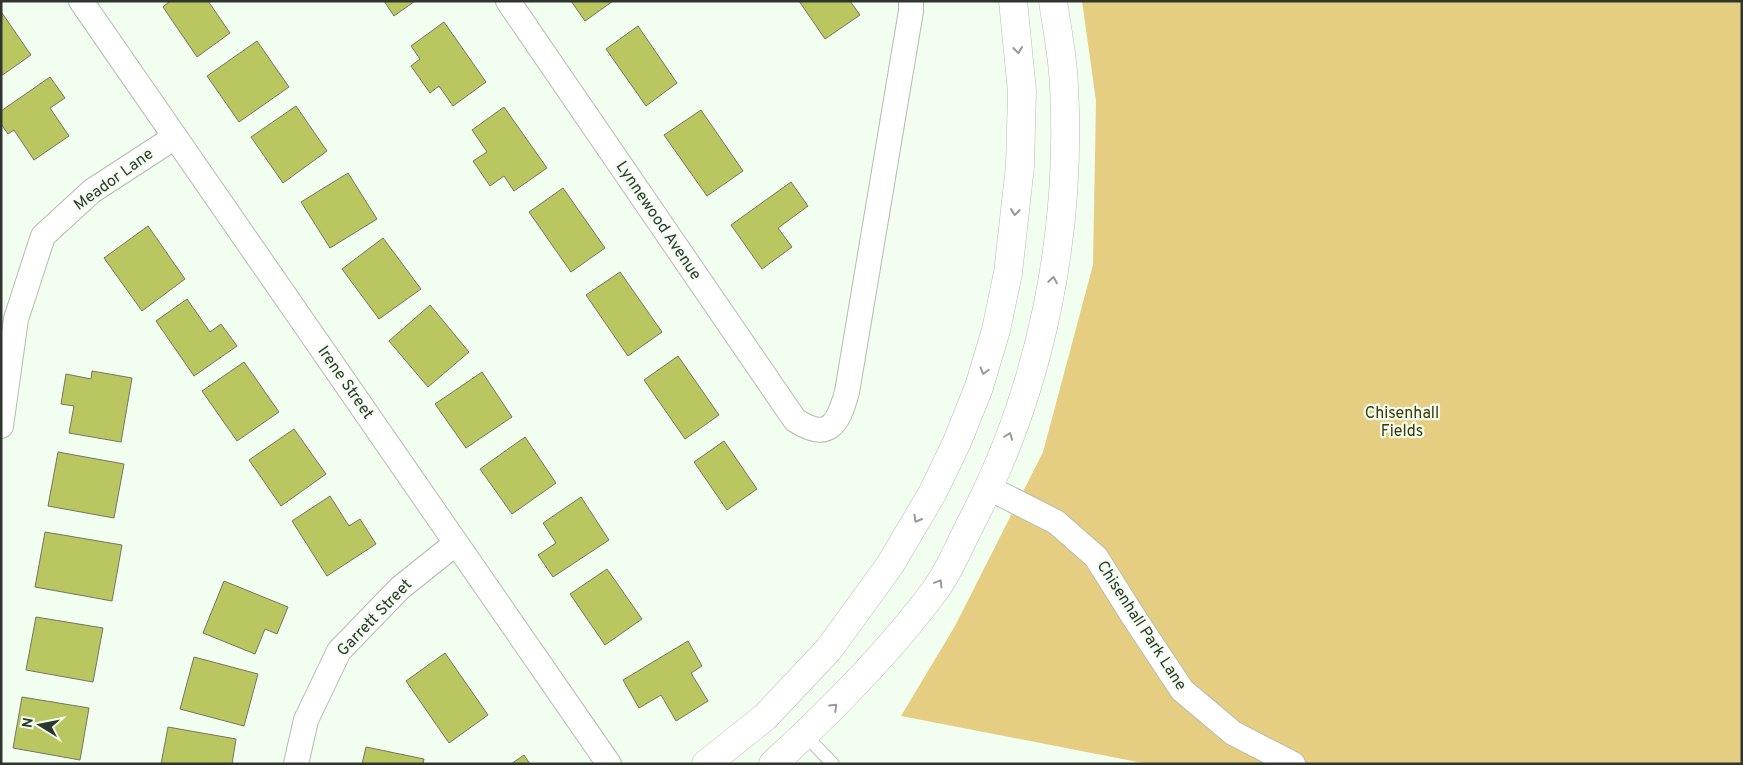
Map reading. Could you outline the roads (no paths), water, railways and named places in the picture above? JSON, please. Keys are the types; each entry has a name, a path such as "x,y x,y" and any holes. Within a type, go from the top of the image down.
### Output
{"main road":[{"path":"706,764 765,717 829,649 890,565 933,492 957,442 979,387 996,330 1008,273 1020,166 1022,92 1013,1"},
{"path":"773,764 805,735 879,660 937,587 989,488 1021,403 1039,343 1053,282 1065,176 1064,84 1053,1"}],"street":[{"name":"Irene Street","path":"81,1 609,764"},
{"name":"Lynnewood Avenue","path":"508,1 795,420 807,427 818,430 829,427 836,421 847,392 911,11 911,1"},
{"name":"Meador Lane","path":"1,426 16,319 43,236 92,191 175,137"},
{"name":"Chisenhall Park Lane","path":"989,488 1056,522 1096,557 1132,616 1182,690 1233,734 1293,764"},
{"name":"Garrett Street","path":"296,764 306,720 340,651 400,588 456,544"}],"lane":[{"path":"805,735 833,764"}],"park label":[{"name":"Chisenhall Fields","path":"1402,423"}]}
